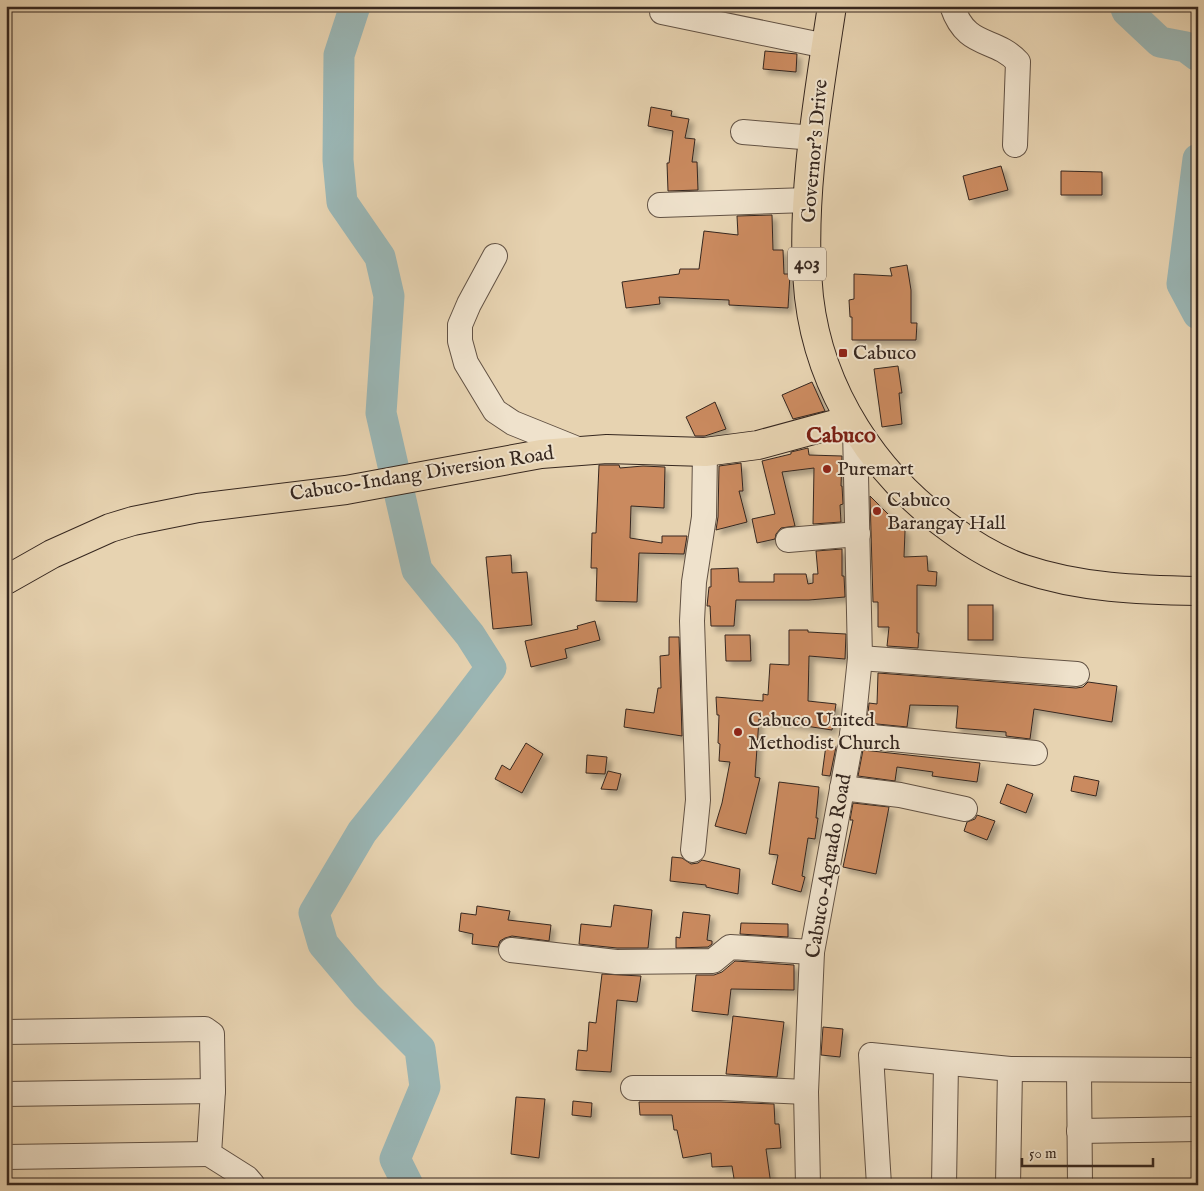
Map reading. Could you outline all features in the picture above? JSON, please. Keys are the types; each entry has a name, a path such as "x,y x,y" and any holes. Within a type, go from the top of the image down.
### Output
{"main road":[{"name":"Governor's Drive","path":"832,6 814,138 808,200 808,268 813,319 825,365 853,424 879,462 909,495 943,524 1004,561 1047,576 1088,585 1198,591"},
{"name":"Cabuco-Indang Diversion Road","path":"6,580 73,544 110,528 133,521 198,508 346,490 512,458 580,450 705,452 758,445 853,424"}],"street":[{"path":"952,6 961,26 972,36 1013,56 1018,62 1016,145"},
{"path":"662,12 826,46"},
{"path":"743,132 814,138"},
{"path":"660,205 808,200"},
{"path":"495,256 460,325 460,341 466,363 495,411 513,423 580,450"},
{"name":"Cabuco-Aguado Road","path":"808,1185 806,1092 812,952 852,735 860,658 858,534 853,424"},
{"path":"693,850 698,800 692,621 694,582 704,517 705,452"},
{"path":"788,540 858,534"},
{"path":"860,658 1077,674"},
{"path":"852,735 1035,753"},
{"path":"842,788 900,795 965,809"},
{"path":"511,950 616,962 712,961 730,947 812,952"},
{"path":"6,1032 206,1029 212,1034 213,1091 209,1154"},
{"path":"879,1185 871,1055 1010,1069 1198,1070"},
{"path":"944,1185 946,1062"},
{"path":"1008,1185 1010,1069"},
{"path":"1079,1070 1080,1185"},
{"path":"633,1088 721,1088 806,1092"},
{"path":"6,1094 213,1091"},
{"path":"1079,1131 1198,1129"},
{"path":"6,1157 209,1154 247,1178 253,1185"}],"building":[{"path":"765,51 797,54 796,72 763,69"},
{"path":"651,107 672,111 671,116 689,119 685,138 695,139 692,162 697,162 698,190 668,191 667,163 669,163 673,131 648,126"},
{"path":"1001,166 1008,190 969,200 963,176"},
{"path":"1061,171 1102,172 1102,195 1061,195"},
{"path":"772,215 773,250 783,250 784,274 790,274 788,308 729,305 729,300 659,297 660,304 626,308 622,282 679,274 680,269 699,269 704,231 738,235 737,216"},
{"path":"907,265 911,290 911,323 917,323 916,340 852,340 852,317 850,317 849,300 854,299 854,274 892,276 890,268"},
{"path":"898,366 902,393 899,393 902,424 882,427 874,369"},
{"path":"812,382 825,411 793,419 782,395"},
{"path":"715,402 726,429 705,436 695,436 686,417"},
{"path":"808,448 809,455 842,456 841,486 843,504 840,505 841,522 813,524 814,468 782,472 795,526 781,528 776,534 775,539 757,543 752,519 775,514 762,461"},
{"path":"741,463 743,491 739,491 747,522 716,530 719,466"},
{"path":"599,465 619,465 620,468 665,467 664,508 631,506 630,538 662,543 662,536 687,536 684,554 639,553 637,602 596,601 597,568 591,568 592,533 596,533"},
{"path":"870,496 905,531 904,557 927,556 928,571 937,572 936,586 917,585 918,648 887,646 889,627 878,627 878,602 873,602"},
{"path":"842,549 842,576 844,576 845,597 809,600 736,600 734,626 711,626 710,606 707,606 709,587 711,587 711,569 738,568 739,582 774,582 774,574 806,574 808,584 813,583 813,574 818,574 816,551"},
{"path":"511,555 512,573 527,572 532,625 493,629 486,557"},
{"path":"968,605 993,605 993,640 968,640"},
{"path":"595,621 600,640 565,649 567,658 531,667 525,641 578,629 577,626"},
{"path":"789,630 846,634 845,659 809,656 808,701 836,704 832,730 759,719 755,777 760,778 746,834 715,826 722,803 730,762 719,761 719,715 717,715 716,697 763,701 763,694 768,695 770,664 789,665"},
{"path":"725,635 750,635 751,661 726,661"},
{"path":"669,637 679,637 682,736 624,727 626,709 654,713 658,688 661,688 660,656 669,655"},
{"path":"878,673 1076,688 1083,687 1088,682 1117,686 1112,722 1034,709 1030,739 1006,736 1006,732 956,728 958,706 910,705 907,727 867,723 869,703 877,704"},
{"path":"526,743 543,754 522,793 495,779 502,765 510,770"},
{"path":"826,745 836,747 830,776 822,775"},
{"path":"863,750 980,763 977,782 932,776 933,772 897,767 895,781 858,776"},
{"path":"587,755 607,757 605,774 586,773"},
{"path":"608,771 621,774 617,790 601,789"},
{"path":"1074,776 1099,781 1096,796 1071,791"},
{"path":"779,782 819,787 815,839 808,838 802,876 805,877 801,892 772,884 778,855 769,854"},
{"path":"1007,784 1033,794 1026,813 1000,803"},
{"path":"853,803 889,807 876,874 843,867 853,820 850,820"},
{"path":"977,815 995,821 987,840 964,831 967,822 975,819"},
{"path":"672,857 682,858 691,864 702,860 740,869 738,894 706,887 706,885 670,881"},
{"path":"614,905 652,910 648,948 617,948 579,944 581,924 611,927"},
{"path":"477,906 510,911 508,920 551,925 549,941 512,936 500,941 498,947 472,944 473,934 459,931 461,913 476,915"},
{"path":"683,912 710,915 707,940 712,941 712,944 708,947 676,948 676,937 680,938"},
{"path":"741,923 788,924 788,937 740,934"},
{"path":"735,961 794,965 794,990 731,989 728,1015 692,1011 696,975 714,975 722,972"},
{"path":"602,974 641,976 637,1002 617,1000 611,1072 576,1070 578,1050 587,1051 589,1022 596,1023"},
{"path":"733,1016 784,1022 777,1077 726,1074"},
{"path":"823,1027 843,1029 840,1057 821,1055"},
{"path":"516,1097 545,1099 539,1158 511,1154"},
{"path":"573,1101 592,1103 591,1117 572,1115"},
{"path":"639,1102 774,1104 775,1124 779,1124 781,1148 766,1149 771,1185 735,1185 732,1166 712,1167 711,1153 683,1158 677,1130 674,1130 672,1115 640,1115"}],"waterway":[{"path":"355,6 339,55 338,160 342,202 380,257 389,296 381,413 417,570 470,635 491,668 362,832 314,913 323,944 366,995 420,1049 425,1087 395,1159 408,1185"},
{"path":"1125,6 1127,11 1160,42 1186,47 1198,56"},
{"path":"1198,159 1182,284 1198,314"}],"place":[{"name":"Cabuco","path":"843,353"},
{"name":"Puremart","path":"827,469"},
{"name":"Cabuco Barangay Hall","path":"877,511"},
{"name":"Cabuco United Methodist Church","path":"738,732"}],"district":[{"name":"Cabuco","path":"841,436"}]}
